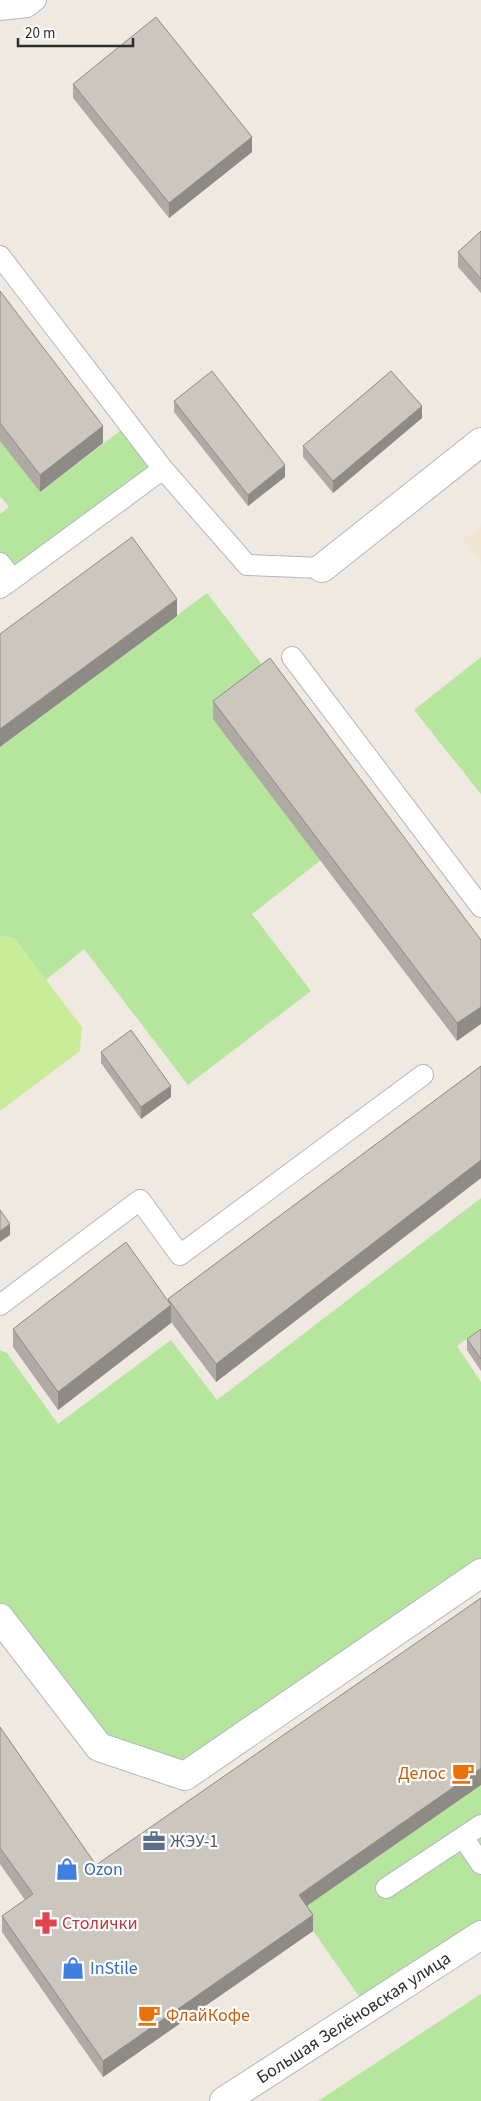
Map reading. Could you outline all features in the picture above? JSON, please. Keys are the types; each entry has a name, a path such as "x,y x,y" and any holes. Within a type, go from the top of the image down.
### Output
{"street":[{"path":"322,568 481,442"},
{"path":"0,1618 99,1747 185,1776 481,1573"},
{"name":"Большая Зелёновская улица","path":"224,2101 481,1935"}],"lane":[{"path":"0,10 27,7 36,0"},
{"path":"0,256 163,469 247,565 322,568"},
{"path":"0,562 6,583 163,469"},
{"path":"292,657 481,907"},
{"path":"0,1305 140,1200 180,1255 423,1075"},
{"path":"386,1888 481,1825"},
{"path":"463,1837 481,1864"}],"shaded area":[{"path":"481,526 481,563 463,541"}],"green space":[{"path":"125,427 156,467 0,582 0,514 9,507 0,496 0,440 40,492"},
{"path":"207,593 270,675 321,860 252,914 311,991 188,1085 84,949 46,980 14,938 0,936 0,747"},
{"path":"481,657 481,794 414,710"},
{"path":"0,936 14,938 82,1027 80,1051 0,1111"},
{"path":"481,1198 481,1328 457,1346 481,1382 481,1565 185,1766 102,1738 0,1605 0,1350 7,1353 58,1424 171,1340 217,1400"},
{"path":"481,1785 481,1921 361,1999 299,1911"},
{"path":"481,1994 481,2101 318,2101"}],"building":[{"path":"156,17 252,137 169,203 73,84"},
{"path":"481,231 481,279 458,252"},
{"path":"0,291 103,426 40,475 0,423"},
{"path":"212,371 285,465 248,495 174,401"},
{"path":"391,371 422,406 333,481 303,446"},
{"path":"132,537 177,599 0,729 0,634"},
{"path":"270,658 481,940 481,1007 457,1023 213,701"},
{"path":"131,1030 171,1086 141,1107 101,1052"},
{"path":"481,1066 481,1160 216,1364 168,1299"},
{"path":"0,1210 10,1224 0,1231"},
{"path":"126,1242 171,1305 58,1392 13,1329"},
{"path":"481,1329 481,1359 467,1339"},
{"path":"481,1598 481,1768 299,1895 313,1915 103,2061 2,1916 33,1894 0,1848 0,1727 96,1865"}],"place":[{"name":"Делос","path":"463,1773"},
{"name":"ЖЭУ-1","path":"154,1841"},
{"name":"Ozon","path":"67,1869"},
{"name":"Столички","path":"46,1923"},
{"name":"InStile","path":"73,1968"},
{"name":"ФлайКофе","path":"149,2015"}]}
